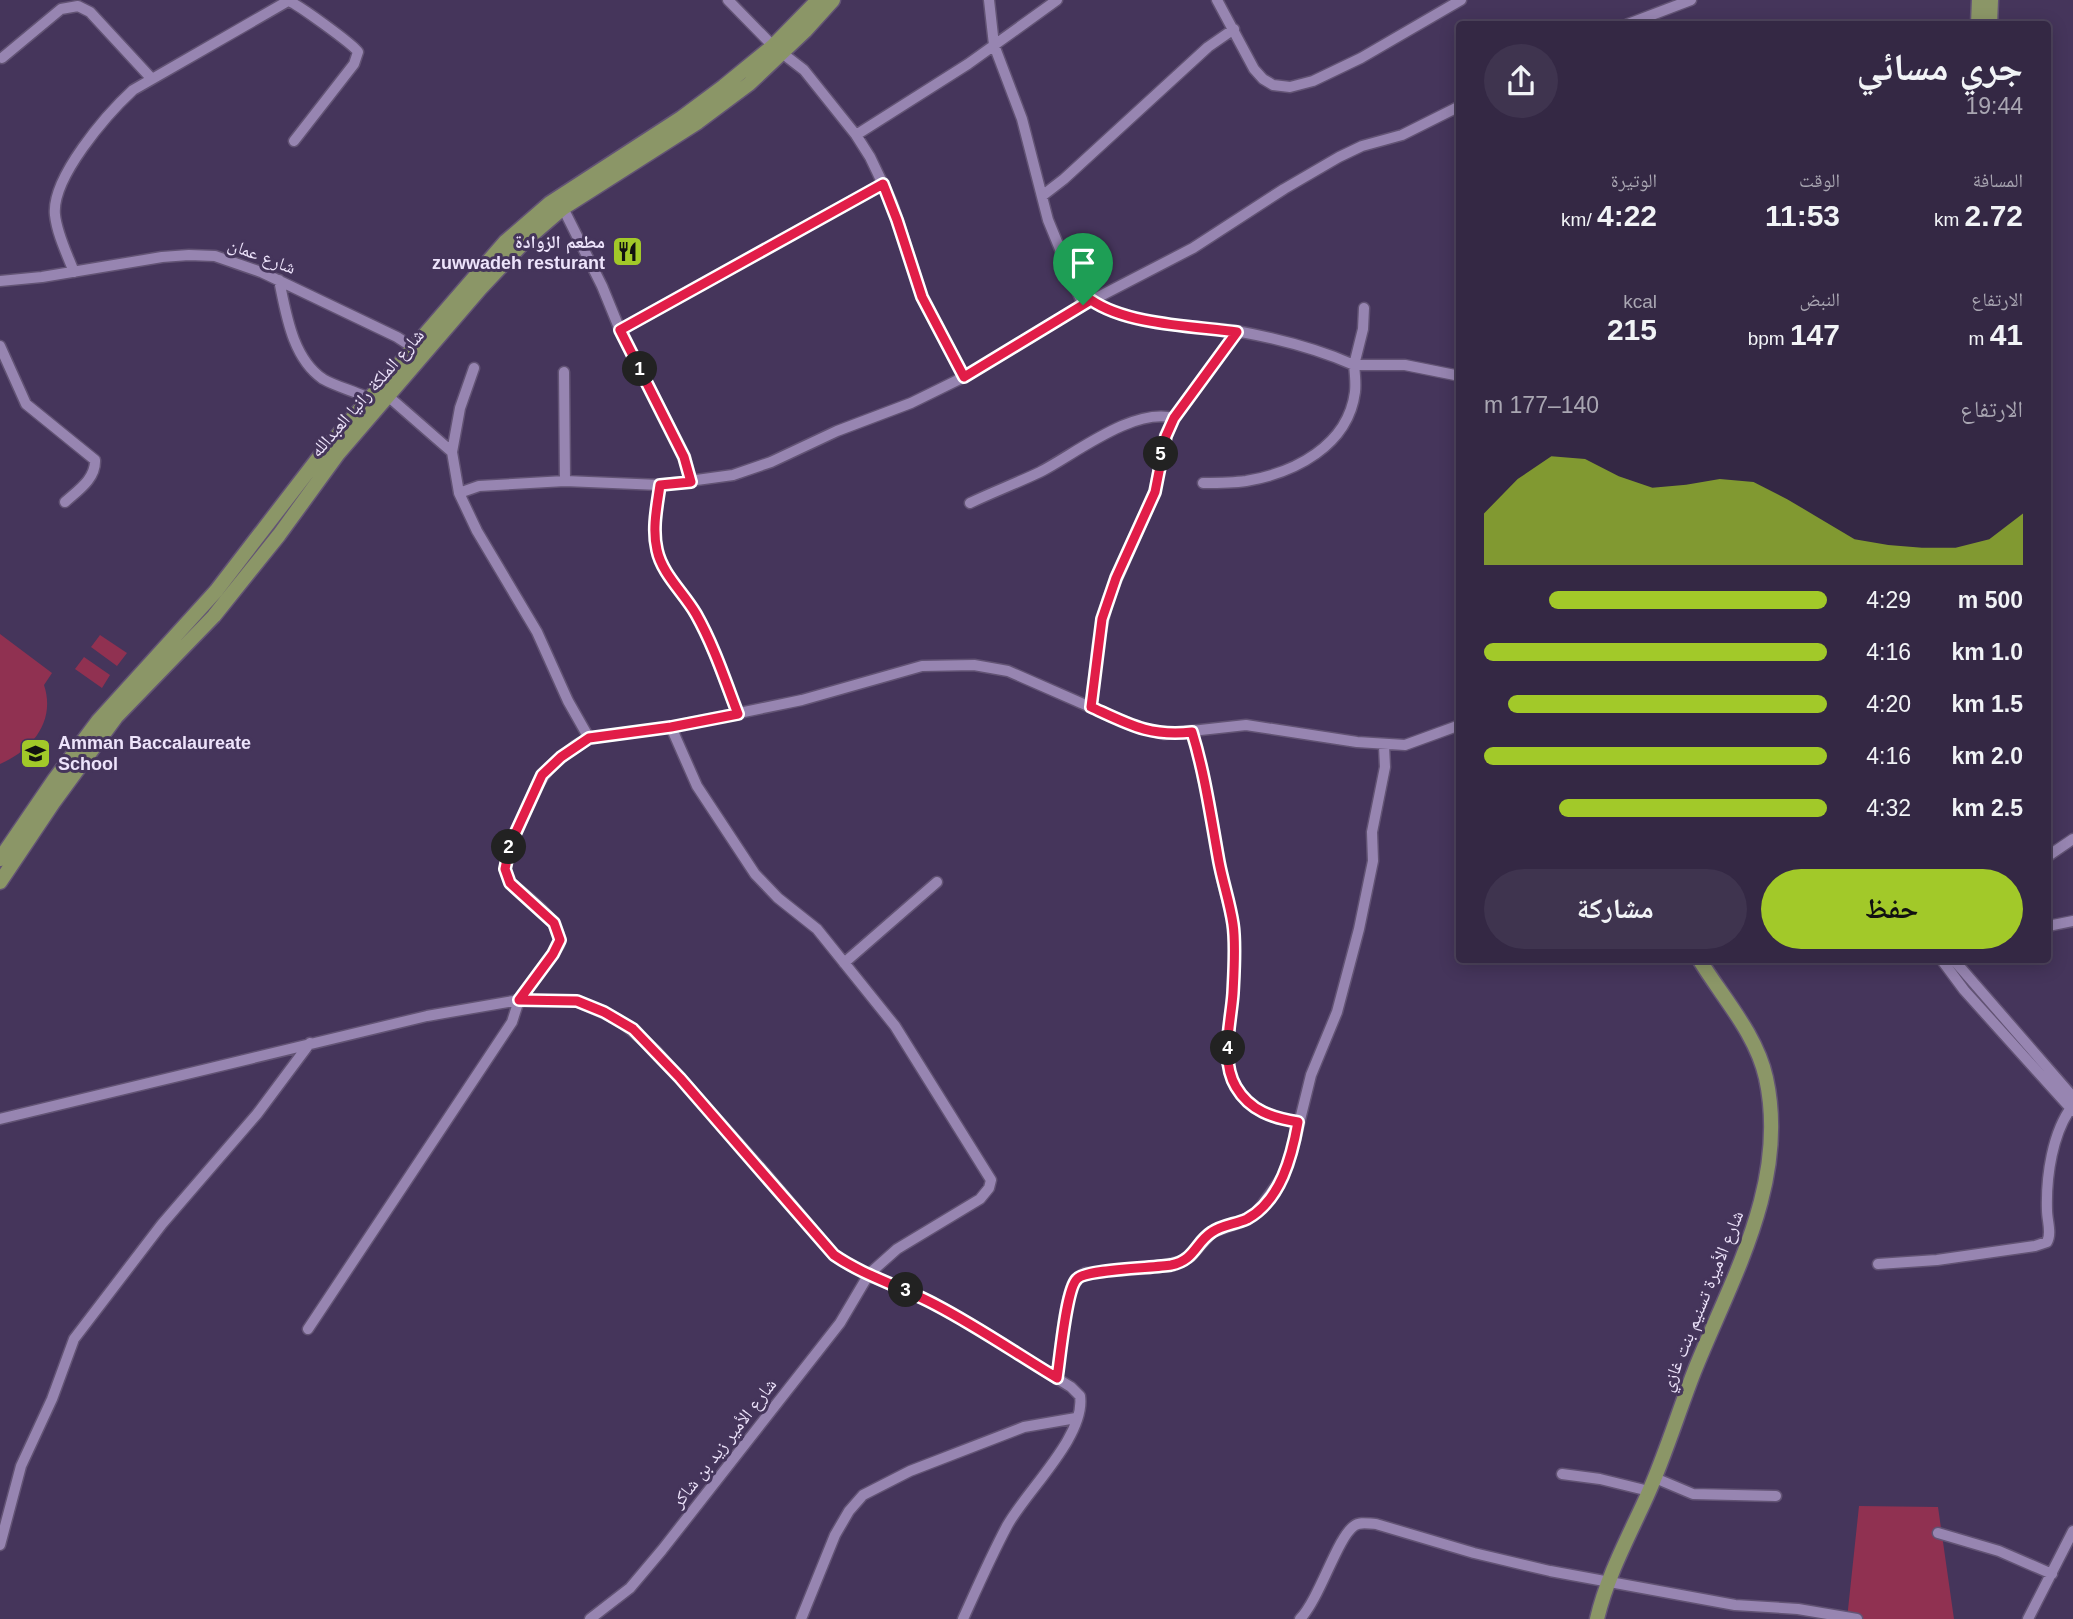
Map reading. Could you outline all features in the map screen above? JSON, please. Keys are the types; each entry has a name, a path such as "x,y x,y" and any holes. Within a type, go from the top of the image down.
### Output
{"main road":[{"name":"شارع الملكة رانيا العبدالله","path":"0,882 116,717 221,607 338,454 480,289 545,221 698,122 749,83 818,0"},
{"name":"شارع الملكة رانيا العبدالله","path":"0,859 32,810 98,721 208,600 323,452 505,242 560,196 681,118 777,49 833,0"},
{"path":"1978,21 1979,0"},
{"path":"1990,21 1991,0"},
{"name":"شارع الأميرة تسنيم بنت غازي","path":"1597,1619 1609,1582 1652,1485 1695,1371 1752,1235 1764,1186 1770,1147 1770,1104 1760,1057 1702,963"}],"street":[{"path":"728,0 777,49 804,70 856,135 883,184 922,297 964,377"},
{"path":"989,0 994,45 1022,119 1048,220 1087,302 1136,319 1237,332 1330,354 1354,365 1405,365 1456,375"},
{"path":"856,135 968,64 1057,0"},
{"path":"1217,0 1254,69 1273,85 1290,87 1313,81 1362,58 1458,1"},
{"path":"1634,21 1675,2 1692,0"},
{"path":"74,272 55,215 56,197 63,179 114,107 150,78 283,2 293,1 314,19 344,38 358,52 354,64 294,141"},
{"path":"2,58 61,9 78,6 90,12 150,78"},
{"path":"1042,195 1065,179 1208,47 1234,29"},
{"path":"458,493 479,486 565,481 660,485 691,482 733,475 771,462 837,431 911,403 964,377 1087,302 1193,248 1284,188 1339,157 1362,146 1402,135 1456,108"},
{"path":"620,330 883,184"},
{"path":"563,208 684,457 691,482"},
{"name":"شارع عمان","path":"0,281 162,257 215,256 279,280 397,337 414,348"},
{"path":"279,280 290,332 309,365 324,379 364,396"},
{"path":"1203,483 1245,481 1284,470 1318,453 1334,439 1352,409 1355,390 1354,365 1363,329 1364,308"},
{"path":"1091,707 1102,619 1116,578 1155,492 1166,436 1174,418 1237,332"},
{"path":"0,346 26,404 95,460 90,478 65,502"},
{"path":"474,368 460,408 452,453 458,493 477,531 537,632 568,701 589,738"},
{"path":"564,372 565,481"},
{"path":"389,397 452,453"},
{"path":"970,503 1040,472 1110,432 1156,416 1174,418"},
{"path":"660,485 655,526 661,562 695,613 738,714"},
{"path":"308,1329 512,1022 519,1000 559,945 560,935 554,923 510,883 505,869 507,853 542,775 561,757 589,738 671,727 738,714 802,700 922,666 961,665 1007,671 1154,733 1174,734 1246,725 1384,746 1415,743 1456,727"},
{"path":"671,727 701,793 755,874 778,898 817,929 844,962 937,882"},
{"path":"1192,732 1204,770 1220,867 1233,923 1229,1068 1235,1087 1258,1110 1272,1117 1298,1122"},
{"path":"1057,1378 1069,1301 1075,1280 1085,1273 1179,1263 1191,1256 1212,1232 1252,1216 1283,1176 1293,1148 1311,1075 1337,1012 1359,929 1373,861 1372,832 1385,767 1384,746"},
{"path":"2051,854 2073,839"},
{"path":"2051,925 2073,921"},
{"name":"شارع الأمير زيد بن شاكر","path":"590,1619 629,1588 653,1561 829,1336 869,1274 897,1249 980,1199 989,1188 990,1180 911,1049 844,962"},
{"path":"1944,963 1964,990 2072,1105"},
{"path":"1957,963 2072,1105"},
{"path":"0,1119 427,1016 519,1000 577,1001 604,1012 633,1029 680,1078 834,1255 848,1265 963,1319 1057,1378 1080,1396 1076,1418 1063,1447 1007,1527 963,1619"},
{"path":"0,1545 21,1466 52,1399 74,1339 162,1224 257,1114 310,1044"},
{"path":"1878,1264 1937,1260 2047,1242 2050,1236 2047,1208 2050,1174 2060,1129 2072,1105"},
{"path":"801,1619 835,1535 849,1511 863,1495 899,1476 987,1440 1037,1423 1076,1418"},
{"path":"1562,1474 1652,1485 1693,1494 1776,1496"},
{"path":"1300,1619 1315,1600 1345,1537 1353,1527 1362,1523 1376,1524 1474,1553 1609,1582 1735,1605 1798,1609 1857,1619"},
{"path":"2028,1619 2073,1531"},
{"path":"1938,1533 1999,1551 2052,1574"}],"shaded area":[{"path":"0,634 52,673 44,685 47,711 38,733 22,751 0,764"},
{"path":"100,635 127,653 117,666 91,647"},
{"path":"84,657 110,675 102,688 75,669"},
{"path":"1859,1506 1938,1507 1954,1619 1847,1619"}],"place":[{"name":"مطعم الزوادة zuwwadeh resturant","path":"628,252"},
{"name":"Amman Baccalaureate School","path":"35,753"}],"route":[{"path":"883,184 897,220 913,276 964,377 1083,305 1091,300 1108,311 1136,319 1237,332 1174,418 1166,436 1155,492 1116,578 1102,619 1091,707 1154,733 1192,732 1204,770 1224,890 1233,923 1229,1068 1235,1087 1258,1110 1272,1117 1298,1122 1293,1148 1283,1176 1252,1216 1212,1232 1191,1256 1179,1263 1085,1273 1075,1280 1069,1301 1057,1378 963,1319 907,1290 848,1265 834,1255 764,1171 633,1029 604,1012 577,1001 519,1000 559,945 560,935 554,923 510,883 506,877 505,861 542,775 575,746 589,738 671,727 738,714 716,654 695,613 661,562 657,550 655,526 660,485 691,482 684,457 620,330 883,184"}]}
